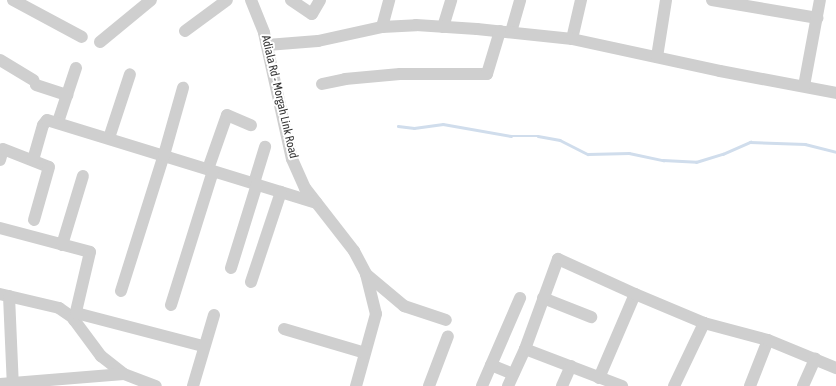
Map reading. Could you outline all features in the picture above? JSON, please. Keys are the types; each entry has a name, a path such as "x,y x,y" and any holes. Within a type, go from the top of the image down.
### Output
{"street":[{"path":"13,0 36,5 82,37"},
{"path":"100,42 151,0"},
{"path":"185,31 227,0"},
{"path":"291,0 312,14 320,0"},
{"path":"382,28 389,0"},
{"path":"443,27 451,0"},
{"path":"322,84 344,79 400,74 487,74 520,0"},
{"path":"572,39 581,0"},
{"path":"657,57 666,0"},
{"path":"716,0 817,18"},
{"path":"804,86 820,0"},
{"name":"Adiala Rd - Morgah Link Road","path":"256,4 267,45 292,159 305,188 354,251 366,274 376,314 356,386"},
{"path":"267,45 318,41 382,28 416,25 506,31 572,39 836,93"},
{"path":"0,60 35,83 67,95"},
{"path":"58,122 76,68"},
{"path":"109,138 130,74"},
{"path":"121,291 164,155 183,88"},
{"path":"171,304 227,115 251,125"},
{"path":"33,160 43,125 47,120 58,122 317,203"},
{"path":"231,268 256,184 265,146"},
{"path":"0,160 3,149 49,167 34,220"},
{"path":"62,244 83,176"},
{"path":"251,282 281,192"},
{"path":"0,228 90,252 75,317 101,356 124,374 156,386"},
{"path":"508,386 525,349 558,259 635,294 704,322 768,340 836,368"},
{"path":"366,274 404,306 446,320"},
{"path":"599,378 635,294"},
{"path":"13,385 4,295 59,308 75,317 203,346"},
{"path":"482,386 520,298"},
{"path":"543,298 591,317"},
{"path":"193,386 203,346 214,315"},
{"path":"674,386 704,322"},
{"path":"284,329 365,353"},
{"path":"429,386 448,336"},
{"path":"750,386 768,340"},
{"path":"525,349 618,385"},
{"path":"803,386 815,359"},
{"path":"491,365 514,374"},
{"path":"562,386 571,366"},
{"path":"0,384 13,385 83,382 124,374"}],"waterway":[{"path":"398,126 414,128 443,124 511,136 538,136 560,140 588,154 629,153 663,160 696,162 723,154 750,142 805,144 836,152"}]}
